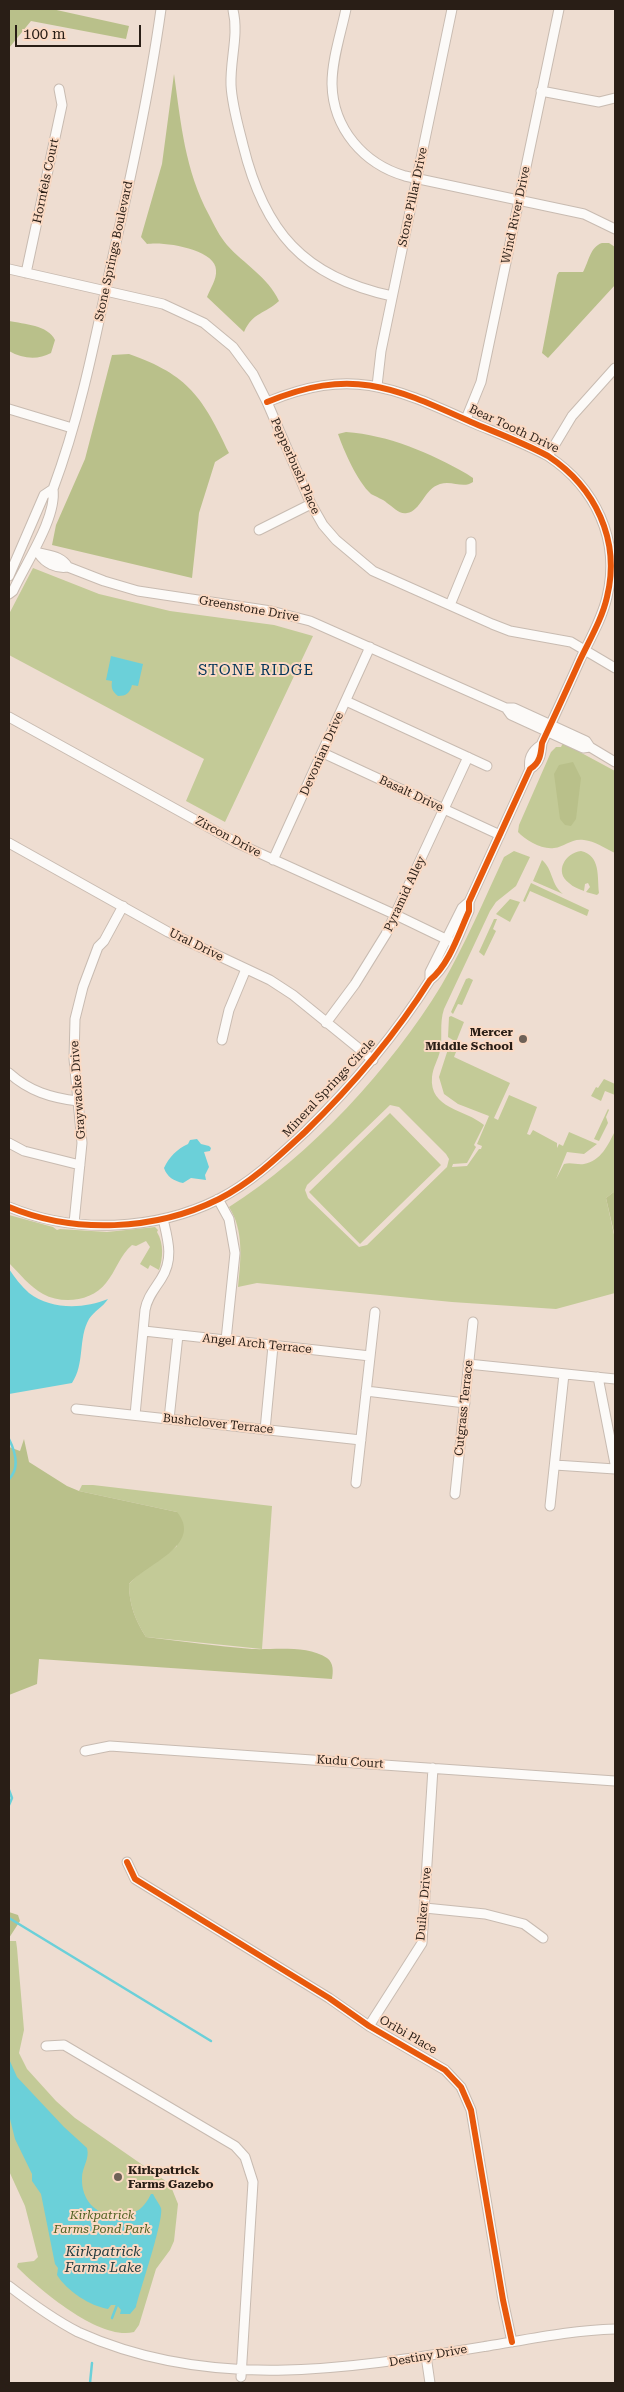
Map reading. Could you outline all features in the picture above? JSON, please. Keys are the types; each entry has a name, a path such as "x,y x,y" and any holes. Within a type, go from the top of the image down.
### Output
{"street":[{"name":"Stone Springs Boulevard","path":"36,552 54,498 52,489 72,428 90,363 144,111 161,9"},
{"path":"346,9 332,84 337,112 342,126 354,144 369,159 394,172 417,179 584,214 615,229"},
{"name":"Stone Pillar Drive","path":"377,386 392,296 452,9"},
{"name":"Wind River Drive","path":"466,419 480,382 559,9"},
{"path":"233,10 237,25 231,67 234,108 250,174 263,207 283,236 311,263 344,282 392,296"},
{"name":"Hornfels Court","path":"26,273 62,104 59,89"},
{"path":"542,91 599,102 614,98"},
{"name":"Pepperbush Place","path":"9,269 163,304 204,323 233,347 252,374 267,402 311,504 323,525 336,540 373,570 502,628 560,639 585,650 615,668"},
{"path":"548,456 572,416 615,368"},
{"name":"Bear Tooth Drive","path":"267,402 307,388 327,384 377,386 408,394 548,456 573,475 593,499 606,529 613,568 607,598 549,728"},
{"path":"9,409 72,428"},
{"name":"Stone Springs Boulevard","path":"22,546 44,495 52,489"},
{"path":"259,530 311,504"},
{"path":"450,605 471,554 471,542"},
{"path":"9,576 22,546"},
{"name":"Greenstone Drive","path":"22,546 64,561 68,567 104,581 138,590 297,617 324,626 506,708 514,708 549,728 586,741 590,747 615,762"},
{"path":"9,594 36,552"},
{"name":"Devonian Drive","path":"273,860 370,646"},
{"path":"346,701 487,766"},
{"name":"Zircon Drive","path":"9,717 237,843 396,914 450,941"},
{"name":"Mineral Springs Circle","path":"9,1208 41,1218 74,1223 120,1224 163,1219 218,1199 247,1182 272,1163 325,1112 373,1060 430,980 430,972 450,941 462,908 469,902 530,769 529,762 533,753 542,745 549,728"},
{"name":"Basalt Drive","path":"323,753 500,835"},
{"name":"Pyramid Alley","path":"326,1023 355,984 396,914 468,756"},
{"name":"Ural Drive","path":"9,843 168,932 293,995 373,1060"},
{"name":"Graywacke Drive","path":"74,1223 82,1143 74,1059 75,1019 83,987 98,947 104,941 123,906"},
{"path":"222,1040 229,1010 246,970"},
{"path":"9,1073 29,1088 48,1097 78,1101"},
{"path":"9,1143 24,1151 80,1165"},
{"path":"218,1199 229,1219 235,1253 226,1340"},
{"path":"135,1415 148,1299 163,1276 169,1262 170,1251 163,1219"},
{"path":"356,1483 374,1312"},
{"name":"Cutgrass Terrace","path":"455,1494 473,1322"},
{"name":"Angel Arch Terrace","path":"144,1331 370,1356"},
{"path":"170,1419 178,1336"},
{"path":"265,1430 273,1346"},
{"path":"468,1364 615,1379"},
{"path":"550,1506 564,1374"},
{"path":"598,1377 615,1464"},
{"path":"366,1392 465,1403"},
{"name":"Bushclover Terrace","path":"76,1409 361,1440"},
{"path":"555,1465 615,1469"},
{"name":"Kudu Court","path":"85,1751 110,1746 615,1781"},
{"name":"Duiker Drive","path":"369,2026 422,1943 433,1768"},
{"name":"Oribi Place","path":"127,1862 136,1879 329,1998 369,2026 445,2070 457,2082 467,2098 471,2110 502,2300 512,2342"},
{"path":"425,1908 485,1914 524,1924 543,1938"},
{"path":"46,2046 64,2045 191,2122 235,2146 245,2157 250,2168 252,2182 241,2377"},
{"name":"Destiny Drive","path":"9,2286 44,2312 79,2333 128,2355 180,2370 241,2377 273,2377 331,2372 576,2332 615,2329"},
{"path":"426,2356 430,2383"}],"green space":[{"path":"9,9 52,9 129,26 126,39 31,21 9,48"},
{"path":"174,74 185,146 194,181 201,198 224,242 269,285 279,301 255,317 244,332 207,297 216,273 214,263 207,257 188,248 176,245 147,244 141,237 162,164"},
{"path":"602,243 609,243 615,247 615,285 548,358 542,353 557,275 559,272 583,272 592,251"},
{"path":"9,321 35,326 47,331 55,340 51,353 41,357 30,358 9,351"},
{"path":"129,354 166,371 192,391 211,417 229,453 215,462 199,513 192,578 52,545 56,525 85,459 112,355"},
{"path":"346,432 378,437 409,446 467,474 473,478 473,482 465,485 440,484 430,490 416,508 407,513 402,513 384,500 371,494 361,482 347,457 338,434"},
{"path":"33,568 99,594 170,611 274,625 313,636 225,822 186,801 204,759 9,655 9,614"},
{"path":"563,743 615,771 615,853 596,843 584,840 575,840 558,847 539,846 518,832 519,825 551,752 556,747 561,747"},
{"path":"573,762 581,778 576,819 571,826 565,825 560,819 554,774 559,765"},
{"path":"514,851 530,857 516,886 496,902 490,911 444,1009 440,1051 432,1077 436,1096 442,1102 484,1125 474,1145 476,1147 467,1163 453,1164 452,1167 467,1166 479,1149 481,1149 482,1146 477,1144 489,1116 458,1104 444,1094 439,1077 450,1043 458,1047 454,1057 510,1083 494,1118 498,1120 509,1095 537,1107 527,1134 530,1135 533,1130 557,1143 557,1148 559,1144 563,1146 569,1132 597,1144 584,1154 567,1152 556,1179 564,1164 584,1164 595,1160 610,1142 615,1131 615,1191 606,1198 615,1239 615,1293 556,1309 452,1302 257,1283 238,1287 239,1235 234,1216 229,1207 259,1186 318,1136 347,1108 398,1048 421,1017 450,970 504,857","holes":["390,1105 399,1107 446,1154 449,1159 447,1167 367,1245 359,1247 308,1198 305,1190 307,1185"]},
{"path":"581,851 592,857 597,867 599,893 597,895 586,892 590,887 588,883 585,884 584,891 576,888 562,874 563,864 566,859 575,852"},
{"path":"542,860 546,864 556,886 563,894 533,881"},
{"path":"531,883 589,910 587,916 530,891 525,902 523,901"},
{"path":"510,899 520,902 510,922 496,914"},
{"path":"494,919 497,919 493,929 496,931 484,956 479,952"},
{"path":"466,979 473,980 462,1005 458,1004 453,1014 451,1012"},
{"path":"451,1016 464,1022 456,1042 448,1037 449,1017"},
{"path":"604,1079 615,1084 615,1095 605,1091 601,1101 591,1096"},
{"path":"608,1109 606,1117 608,1123 599,1141 594,1139"},
{"path":"390,1113 441,1165 360,1244 309,1192"},
{"path":"615,1191 615,1237 606,1198"},
{"path":"9,1215 53,1227 57,1230 107,1232 155,1227 158,1230 162,1246 159,1270 150,1265 148,1269 140,1264 150,1247 146,1241 136,1246 132,1245 128,1249 106,1283 93,1294 68,1300 51,1297 34,1288 9,1263"},
{"path":"24,1439 29,1462 67,1486 79,1491 177,1512 183,1524 183,1534 178,1544 170,1553 129,1584 133,1612 146,1637 252,1649 310,1651 327,1658 331,1662 332,1679 39,1659 37,1684 9,1695 9,1447 20,1451"},
{"path":"82,1485 272,1506 262,1649 146,1637 133,1612 129,1584 177,1546 177,1512 79,1491"},
{"path":"9,1912 18,1915 20,1921 9,1938"},
{"name":"Kirkpatrick Farms Pond Park","path":"9,1941 16,1941 17,1948 24,2030 19,2053 27,2069 56,2101 75,2118 170,2184 178,2204 174,2241 170,2250 156,2269 139,2325 134,2332 120,2333 105,2329 71,2312 17,2267 18,2263 34,2261 38,2257 25,2206 9,2171"}],"water":[{"path":"111,656 143,664 138,686 132,685 127,694 118,696 112,689 112,681 106,680"},
{"path":"197,1139 201,1144 211,1148 210,1151 204,1152 209,1167 205,1175 206,1180 191,1178 183,1183 174,1180 164,1168 168,1160 180,1148 188,1144 190,1140"},
{"path":"9,1269 29,1293 47,1303 78,1306 89,1305 108,1299 91,1316 86,1326 79,1368 72,1383 9,1394"},
{"name":"Kirkpatrick Farms Lake","path":"9,2059 17,2077 64,2127 87,2148 88,2152 82,2174 82,2186 84,2194 92,2206 105,2214 127,2214 139,2209 153,2194 161,2208 159,2226 151,2256 136,2307 130,2314 120,2314 121,2310 117,2305 111,2305 108,2309 94,2305 73,2292 57,2275 58,2268 55,2264 41,2194 32,2181 32,2174 15,2139 9,2115"}],"waterway":[{"path":"9,1439 15,1454 14,1470 9,1479"},
{"path":"9,1790 12,1798 9,1805"},
{"path":"9,1918 211,2041"},
{"path":"112,2318 117,2305"},
{"path":"90,2383 92,2363"}],"cycle path":[{"path":"9,1207 34,1216 60,1222 87,1225 142,1223 168,1218 194,1210 219,1199 243,1185 275,1160 323,1114 387,1041 448,957 469,911 469,902 530,769 539,758 542,743 605,605 610,576 610,555 607,536 600,517 591,499 579,483 548,456 520,442 418,399 372,386 324,385 297,391 267,402"},
{"path":"127,1862 135,1879 329,1998 369,2026 445,2070 461,2087 471,2110 503,2300 512,2342"}],"place":[{"name":"Mercer Middle School","path":"523,1039"},
{"name":"Kirkpatrick Farms Gazebo","path":"118,2177"}],"district":[{"name":"STONE RIDGE","path":"256,671"}]}
